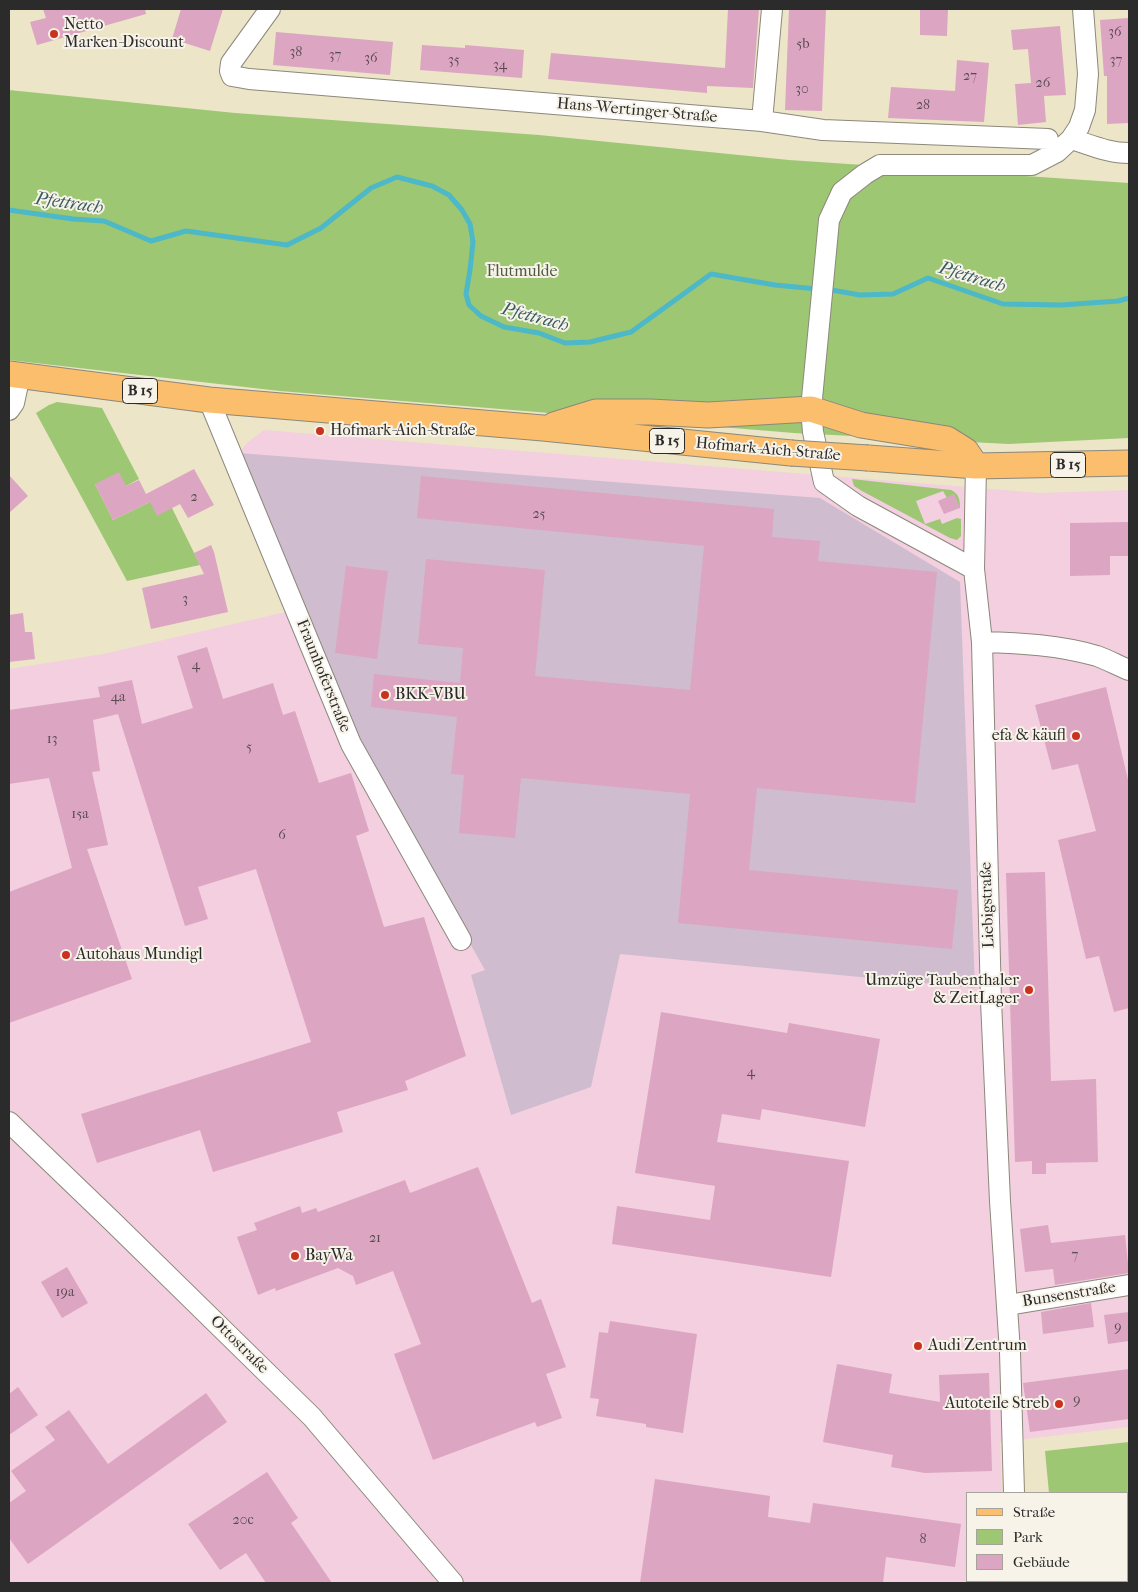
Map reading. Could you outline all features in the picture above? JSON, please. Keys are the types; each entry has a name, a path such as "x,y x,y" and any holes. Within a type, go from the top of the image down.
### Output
{"main road":[{"name":"Hofmark-Aich-Straße","path":"14,375 209,400 542,428 791,453 976,466 1129,463"},
{"path":"542,428 596,412 708,415 811,409 861,425 947,439 966,452 976,466"}],"street":[{"name":"Hans-Wertinger-Straße","path":"270,9 231,63 230,71 232,76 248,80 762,121 823,130 1048,139"},
{"path":"762,121 772,9"},
{"path":"974,569 858,506 824,482 812,432 811,409 829,220 842,192 880,165 1032,165 1057,152 1071,139 1086,110 1088,74 1082,9"},
{"path":"1071,139 1100,150 1129,153"},
{"name":"Hofmark-Aich-Straße","path":"9,410 14,403 14,375"},
{"name":"Fraunhoferstraße","path":"209,400 351,744 461,940"},
{"name":"Liebigstraße","path":"976,466 974,569 982,642 991,1001 1000,1200 1008,1305 1014,1492"},
{"path":"982,642 1062,648 1099,657 1129,670"},
{"name":"Ottostraße","path":"9,1122 312,1417 453,1583"},
{"name":"Bunsenstraße","path":"1008,1305 1129,1285"}],"shaded area":[{"path":"264,430 1040,493 1129,490 1129,1427 1000,1442 1002,1492 966,1492 966,1582 1007,1583 9,1583 9,669 103,654 303,608 239,453 248,442"},
{"path":"239,453 820,498 960,582 975,988 620,954 591,1087 511,1115 471,975 485,970 380,784 320,647"}],"green space":[{"name":"Flutmulde","path":"9,90 235,113 539,135 789,160 1129,183 1129,438 1009,444 794,433 280,391 9,360"},
{"path":"57,402 102,408 139,479 126,486 95,484 113,520 150,502 172,508 200,565 127,581 36,413"},
{"path":"852,479 951,490 959,497 960,508 947,498 943,491 916,501 925,524 940,519 942,524 957,518 961,519 961,536 957,540 950,538 862,491 854,486"},
{"path":"1129,1442 1129,1573 1128,1492 1049,1492 1045,1451"}],"building":[{"name":"Netto Marken-Discount","path":"43,9 145,9 146,14 37,45 30,22 46,18"},
{"path":"181,9 223,9 210,51 172,39"},
{"path":"728,9 759,9 753,88 707,86 707,93 548,79 551,53 725,68"},
{"path":"789,9 826,9 822,111 785,110"},
{"path":"920,9 948,9 947,36 920,35"},
{"path":"1129,18 1129,123 1107,124 1107,76 1104,76 1100,20"},
{"path":"1060,26 1066,95 1044,96 1046,122 1018,125 1015,84 1031,83 1028,49 1013,50 1011,30"},
{"path":"276,32 393,42 390,75 273,65"},
{"path":"422,45 465,48 465,45 524,50 522,78 420,70"},
{"path":"957,60 989,63 984,122 888,118 891,87 955,91"},
{"path":"194,469 214,505 188,518 180,504 157,516 146,494"},
{"path":"119,472 126,486 139,480 150,502 113,520 95,484"},
{"path":"9,475 28,496 9,513"},
{"path":"421,476 774,509 772,537 820,541 818,561 937,572 915,803 757,788 749,870 958,890 952,949 678,923 690,794 521,778 515,838 459,833 464,775 451,774 457,717 371,707 374,674 460,683 463,648 418,644 426,559 545,570 535,676 690,690 704,546 417,518"},
{"path":"954,494 960,508 944,514 938,501"},
{"path":"1129,522 1129,556 1110,556 1110,575 1070,576 1070,523"},
{"path":"211,545 228,612 151,629 142,588 204,574 194,553"},
{"path":"346,566 388,571 377,659 335,653"},
{"path":"23,613 25,632 32,632 35,659 9,662 9,615"},
{"path":"207,647 223,699 273,683 283,715 295,711 319,783 351,773 369,831 356,836 384,927 424,917 466,1056 405,1081 408,1090 337,1112 343,1132 213,1172 200,1130 97,1163 81,1114 311,1042 256,869 198,887 208,919 185,926 118,714 93,720 100,771 92,772 108,845 87,849 132,979 9,1023 9,892 72,868 49,778 9,784 9,710 100,697 98,687 132,680 142,724 193,708 177,656"},
{"path":"1106,687 1129,784 1129,1008 1114,1012 1099,956 1086,959 1058,840 1096,831 1078,764 1052,770 1035,705"},
{"name":"Umzüge Taubenthaler & ZeitLager","path":"1045,872 1051,1081 1096,1079 1098,1162 1046,1163 1046,1174 1032,1174 1032,1161 1015,1162 1006,873"},
{"path":"661,1012 787,1033 789,1023 880,1039 865,1127 762,1109 760,1120 722,1114 717,1142 849,1161 831,1277 612,1244 617,1206 710,1220 715,1186 635,1173"},
{"path":"478,1167 532,1303 541,1299 566,1367 546,1374 562,1418 537,1427 535,1422 433,1460 394,1354 421,1344 393,1271 356,1285 353,1276 338,1268 276,1291 275,1288 258,1295 237,1237 257,1230 254,1223 300,1206 302,1213 316,1208 318,1212 405,1180 410,1193"},
{"path":"1048,1225 1051,1243 1125,1235 1129,1273 1055,1285 1053,1269 1025,1272 1020,1229"},
{"path":"67,1267 88,1303 62,1318 41,1282"},
{"path":"1091,1303 1094,1327 1043,1334 1041,1312"},
{"path":"1129,1312 1129,1341 1108,1344 1104,1315"},
{"path":"610,1321 697,1334 683,1433 646,1427 646,1424 596,1416 599,1399 590,1398 599,1332 608,1333"},
{"path":"837,1364 892,1374 889,1393 940,1402 939,1375 989,1373 992,1471 925,1473 891,1467 893,1455 823,1442"},
{"path":"1129,1369 1129,1419 1030,1432 1023,1383"},
{"path":"18,1387 38,1415 9,1435 9,1394"},
{"path":"206,1393 227,1422 28,1564 9,1538 9,1503 26,1491 11,1471 55,1440 45,1427 69,1410 108,1464"},
{"path":"267,1472 298,1518 291,1523 332,1583 266,1583 246,1553 220,1570 188,1524"},
{"path":"655,1479 770,1496 768,1517 810,1523 813,1503 961,1524 955,1567 886,1557 883,1583 640,1583"}],"waterway":[{"name":"Pfettrach","path":"9,210 73,219 104,221 151,241 186,231 287,245 321,228 371,188 397,177 432,186 449,195 462,210 470,224 473,242 466,294 469,305 481,316 504,327 539,333 565,343 590,342 631,332 711,274 775,285 817,289"},
{"name":"Pfettrach","path":"826,289 860,295 893,294 928,278 1003,304 1061,305 1118,301 1129,298"}],"place":[{"name":"Netto Marken-Discount","path":"54,34"},
{"name":"Hofmark-Aich-Straße","path":"320,431"},
{"name":"BKK-VBU","path":"385,695"},
{"name":"efa & käufl","path":"1076,736"},
{"name":"Autohaus Mundigl","path":"66,955"},
{"name":"Umzüge Taubenthaler & ZeitLager","path":"1029,990"},
{"name":"BayWa","path":"295,1256"},
{"name":"Audi Zentrum","path":"918,1346"},
{"name":"Autoteile Streb","path":"1059,1404"}]}
